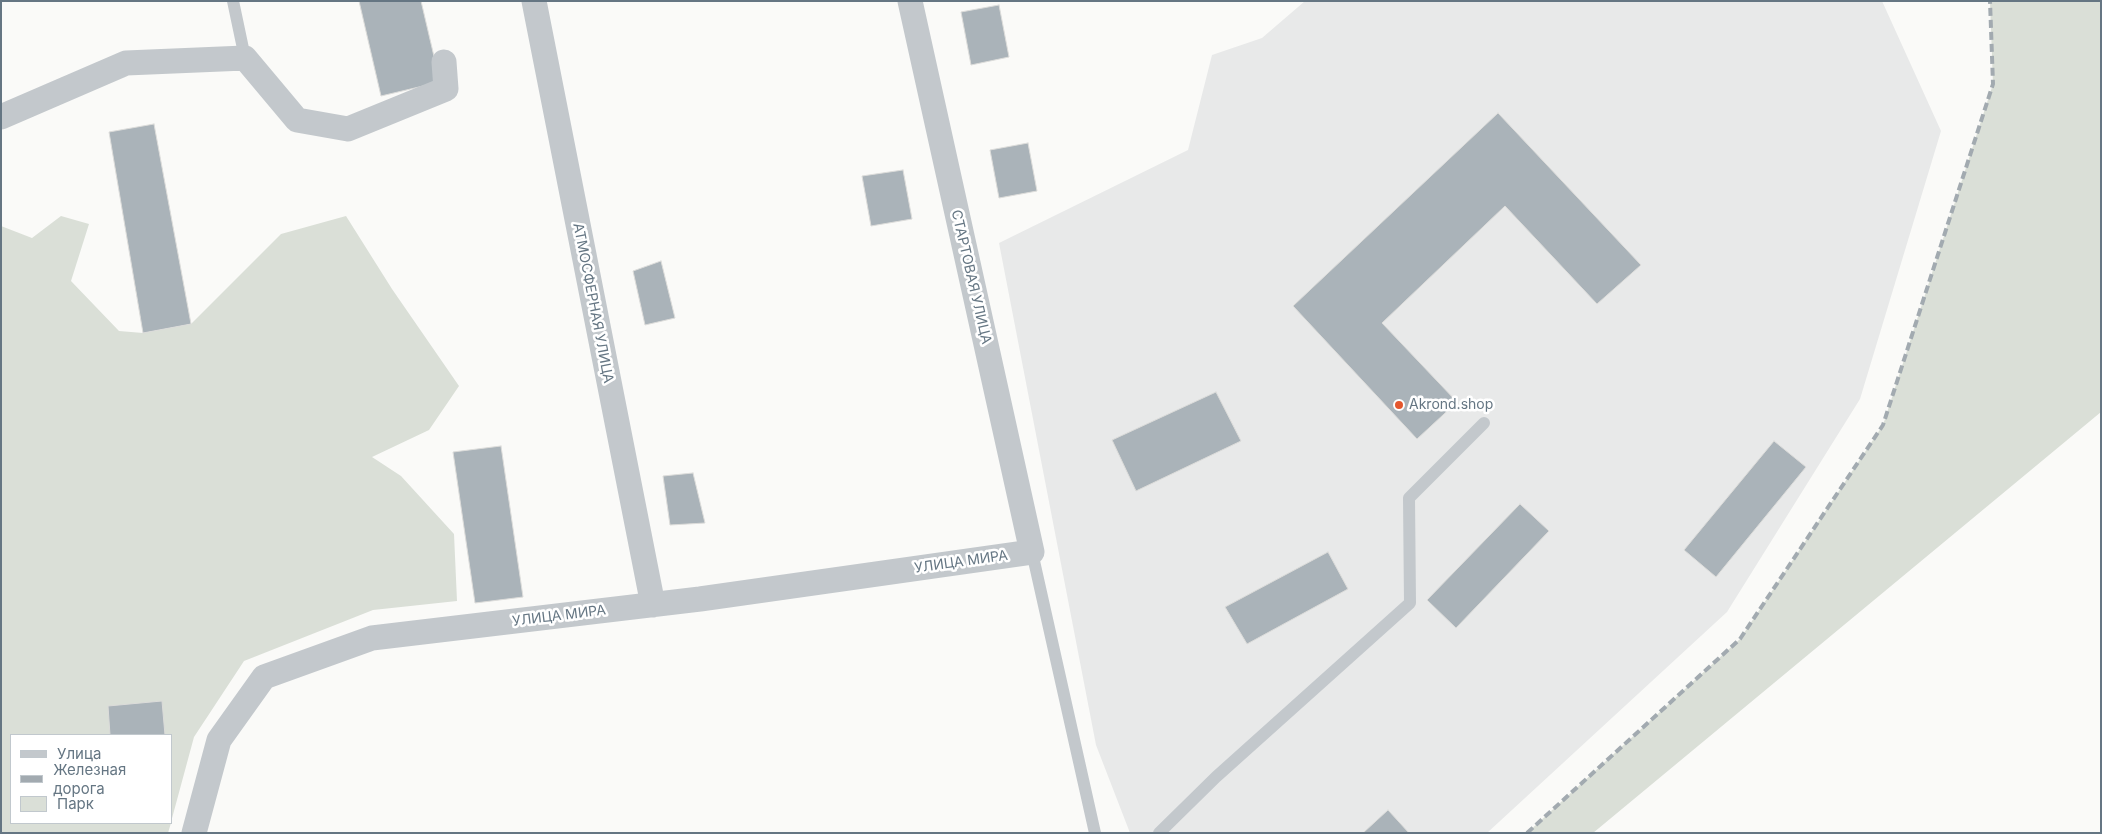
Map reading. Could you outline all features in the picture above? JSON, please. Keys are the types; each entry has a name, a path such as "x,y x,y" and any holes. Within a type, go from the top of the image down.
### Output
{"street":[{"name":"АТМОСФЕРНАЯ УЛИЦА","path":"534,1 653,605"},
{"name":"СТАРТОВАЯ УЛИЦА","path":"910,1 1032,552"},
{"path":"1,117 126,63 245,58 297,120 348,129 446,90 444,62"},
{"name":"УЛИЦА МИРА","path":"194,833 219,740 264,677 372,638 653,605 1032,552"}],"lane":[{"path":"233,1 245,58"},
{"path":"1159,833 1216,777 1410,603 1409,498 1484,423"},
{"path":"1032,552 1095,833"}],"shaded area":[{"path":"1305,1 1882,1 1941,131 1860,399 1727,612 1487,833 1130,833 1096,745 999,243 1188,150 1212,55 1262,38"}],"green space":[{"path":"1990,1 2101,1 2101,412 1593,833 1527,833 1740,639 1883,425 1993,84"},
{"path":"61,216 89,224 71,281 119,331 143,333 191,324 281,234 346,216 392,289 459,386 429,430 372,457 401,476 454,534 457,601 373,610 244,661 194,737 172,818 172,734 10,734 10,824 171,824 168,833 1,833 1,226 32,238"}],"building":[{"path":"359,1 421,1 440,82 381,96"},
{"path":"999,5 1009,57 971,65 961,12"},
{"path":"1498,113 1641,265 1597,304 1505,206 1382,323 1457,402 1417,439 1293,306"},
{"path":"154,124 191,324 143,333 109,132"},
{"path":"1028,143 1037,191 999,198 990,150"},
{"path":"903,170 912,219 871,226 862,176"},
{"path":"661,261 675,318 645,325 633,271"},
{"path":"1216,392 1241,441 1136,491 1112,440"},
{"path":"1774,441 1806,467 1716,577 1684,550"},
{"path":"501,446 523,597 475,603 453,452"},
{"path":"693,473 705,523 670,525 663,476"},
{"path":"1520,504 1549,531 1456,628 1427,600"},
{"path":"1328,552 1348,589 1247,644 1225,607"},
{"path":"162,701 165,734 110,734 108,706"},
{"path":"1388,810 1409,833 1363,833"}],"railway":[{"path":"1527,833 1740,639 1883,425 1993,84 1990,1"}],"place":[{"name":"Akrond.shop","path":"1399,405"}]}
